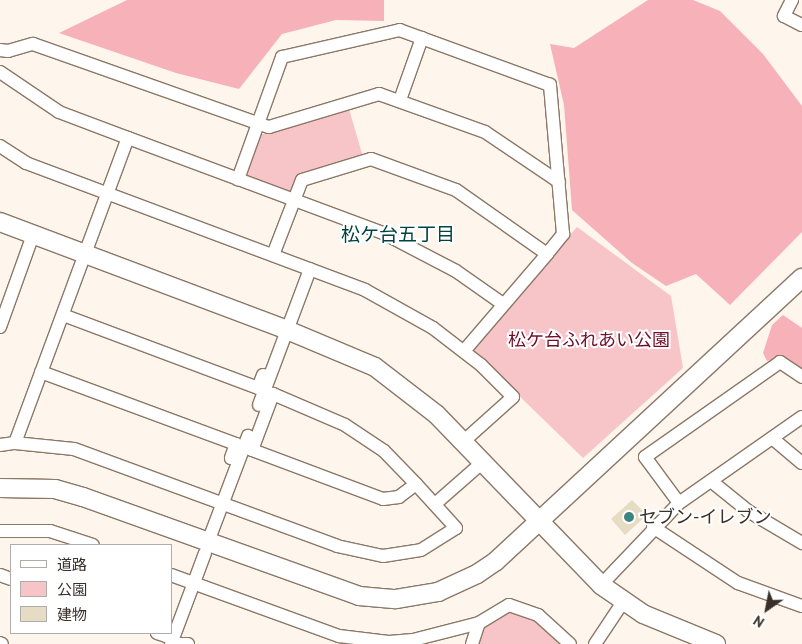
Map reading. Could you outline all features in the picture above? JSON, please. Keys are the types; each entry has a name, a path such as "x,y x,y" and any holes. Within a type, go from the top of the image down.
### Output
{"street":[{"path":"792,0 784,16 802,25"},
{"path":"238,179 282,57 400,30 550,85 563,234 464,351"},
{"path":"400,100 422,38"},
{"path":"0,50 8,51 33,44 258,126 269,127 379,94 485,132 559,182"},
{"path":"0,72 59,112 293,200 426,253 503,304"},
{"path":"15,443 128,138"},
{"path":"0,146 26,163 310,269 397,305 464,351 513,397 464,441"},
{"path":"273,255 302,180 371,159 456,190 547,254"},
{"path":"0,222 284,329 375,367 413,394 464,441 538,522 601,585 622,602 692,640 716,644"},
{"path":"0,327 6,295 33,236"},
{"path":"62,315 258,388 310,269"},
{"path":"0,488 54,489 83,497 334,590 380,599 417,597 463,582 496,560 802,278"},
{"path":"220,502 284,329"},
{"path":"679,503 645,457 780,362 802,377"},
{"path":"41,372 236,444 211,534"},
{"path":"0,445 15,443 74,449 337,546 383,556 421,550 456,528 435,504 416,484 384,451 345,425 273,394 252,450 383,499 399,497 416,484"},
{"path":"601,585 653,527 679,503 802,417"},
{"path":"772,438 802,463"},
{"path":"435,504 484,462"},
{"path":"711,481 755,516 802,543"},
{"path":"653,527 738,583 802,606"},
{"path":"0,531 50,531 90,544"},
{"path":"172,620 205,553"},
{"path":"172,575 340,636 389,642 413,642 479,623 509,605 538,615 570,644"},
{"path":"171,644 190,582"},
{"path":"595,644 622,602"},
{"path":"472,644 479,623"},
{"path":"179,644 188,644"}],"green space":[{"path":"349,109 363,157 299,176 291,194 243,177 259,135"},
{"name":"松ケ台ふれあい公園","path":"577,227 671,296 683,368 583,458 470,348"},
{"path":"509,606 537,617 560,640 559,644 474,644 480,624"}],"shaded area":[{"path":"127,0 384,0 384,21 336,20 282,34 239,89 176,73 59,33"},
{"path":"648,0 693,0 720,11 763,54 802,106 802,232 730,305 696,274 666,286 632,263 572,210 564,105 550,44 574,48"},
{"path":"783,315 802,328 802,373 777,358 767,361 763,353 772,325"}],"building":[{"name":"セブン-イレブン","path":"632,500 647,515 625,535 611,519"}],"place":[{"name":"セブン-イレブン","path":"629,517"}],"district":[{"name":"松ケ台五丁目","path":"398,235"}]}
